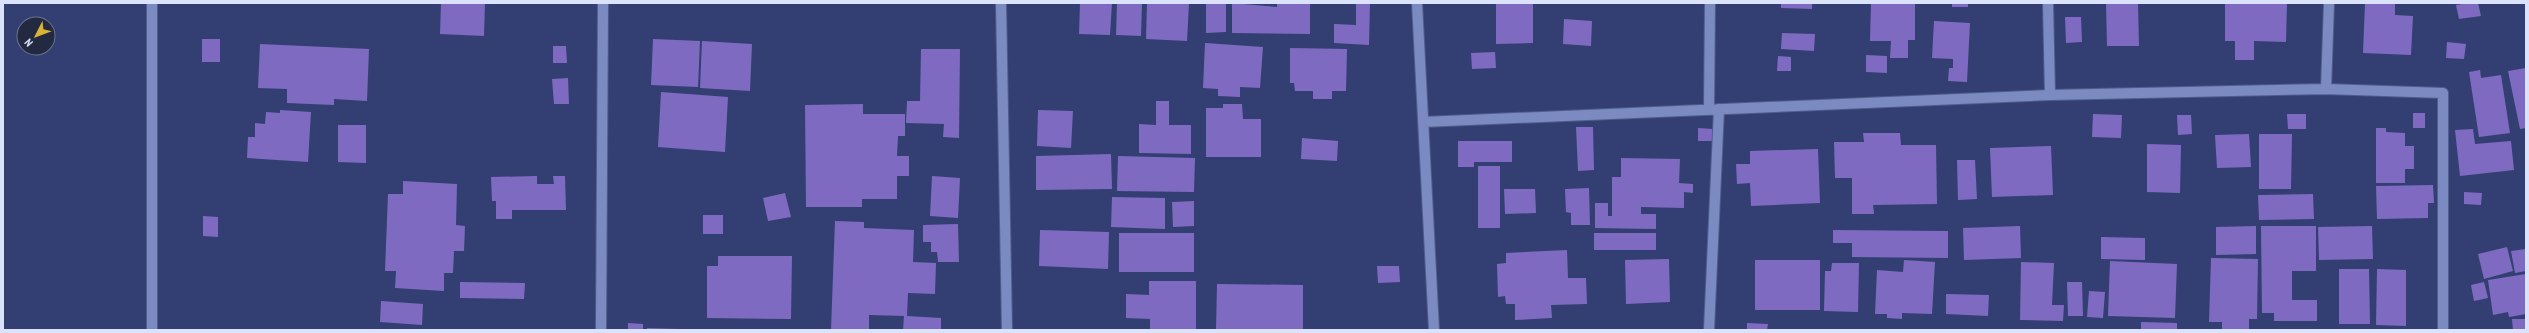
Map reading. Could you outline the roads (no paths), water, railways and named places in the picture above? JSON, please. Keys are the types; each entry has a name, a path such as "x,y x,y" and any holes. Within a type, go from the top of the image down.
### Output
{"street":[{"path":"152,3 152,330"},
{"path":"601,330 603,3"},
{"path":"1001,3 1007,330"},
{"path":"1417,3 1434,330"},
{"path":"1709,330 1714,109 1710,3"},
{"path":"2048,3 2050,95"},
{"path":"2326,89 2329,3"},
{"path":"1423,122 2050,95 2326,89 2443,93 2443,330"}]}
